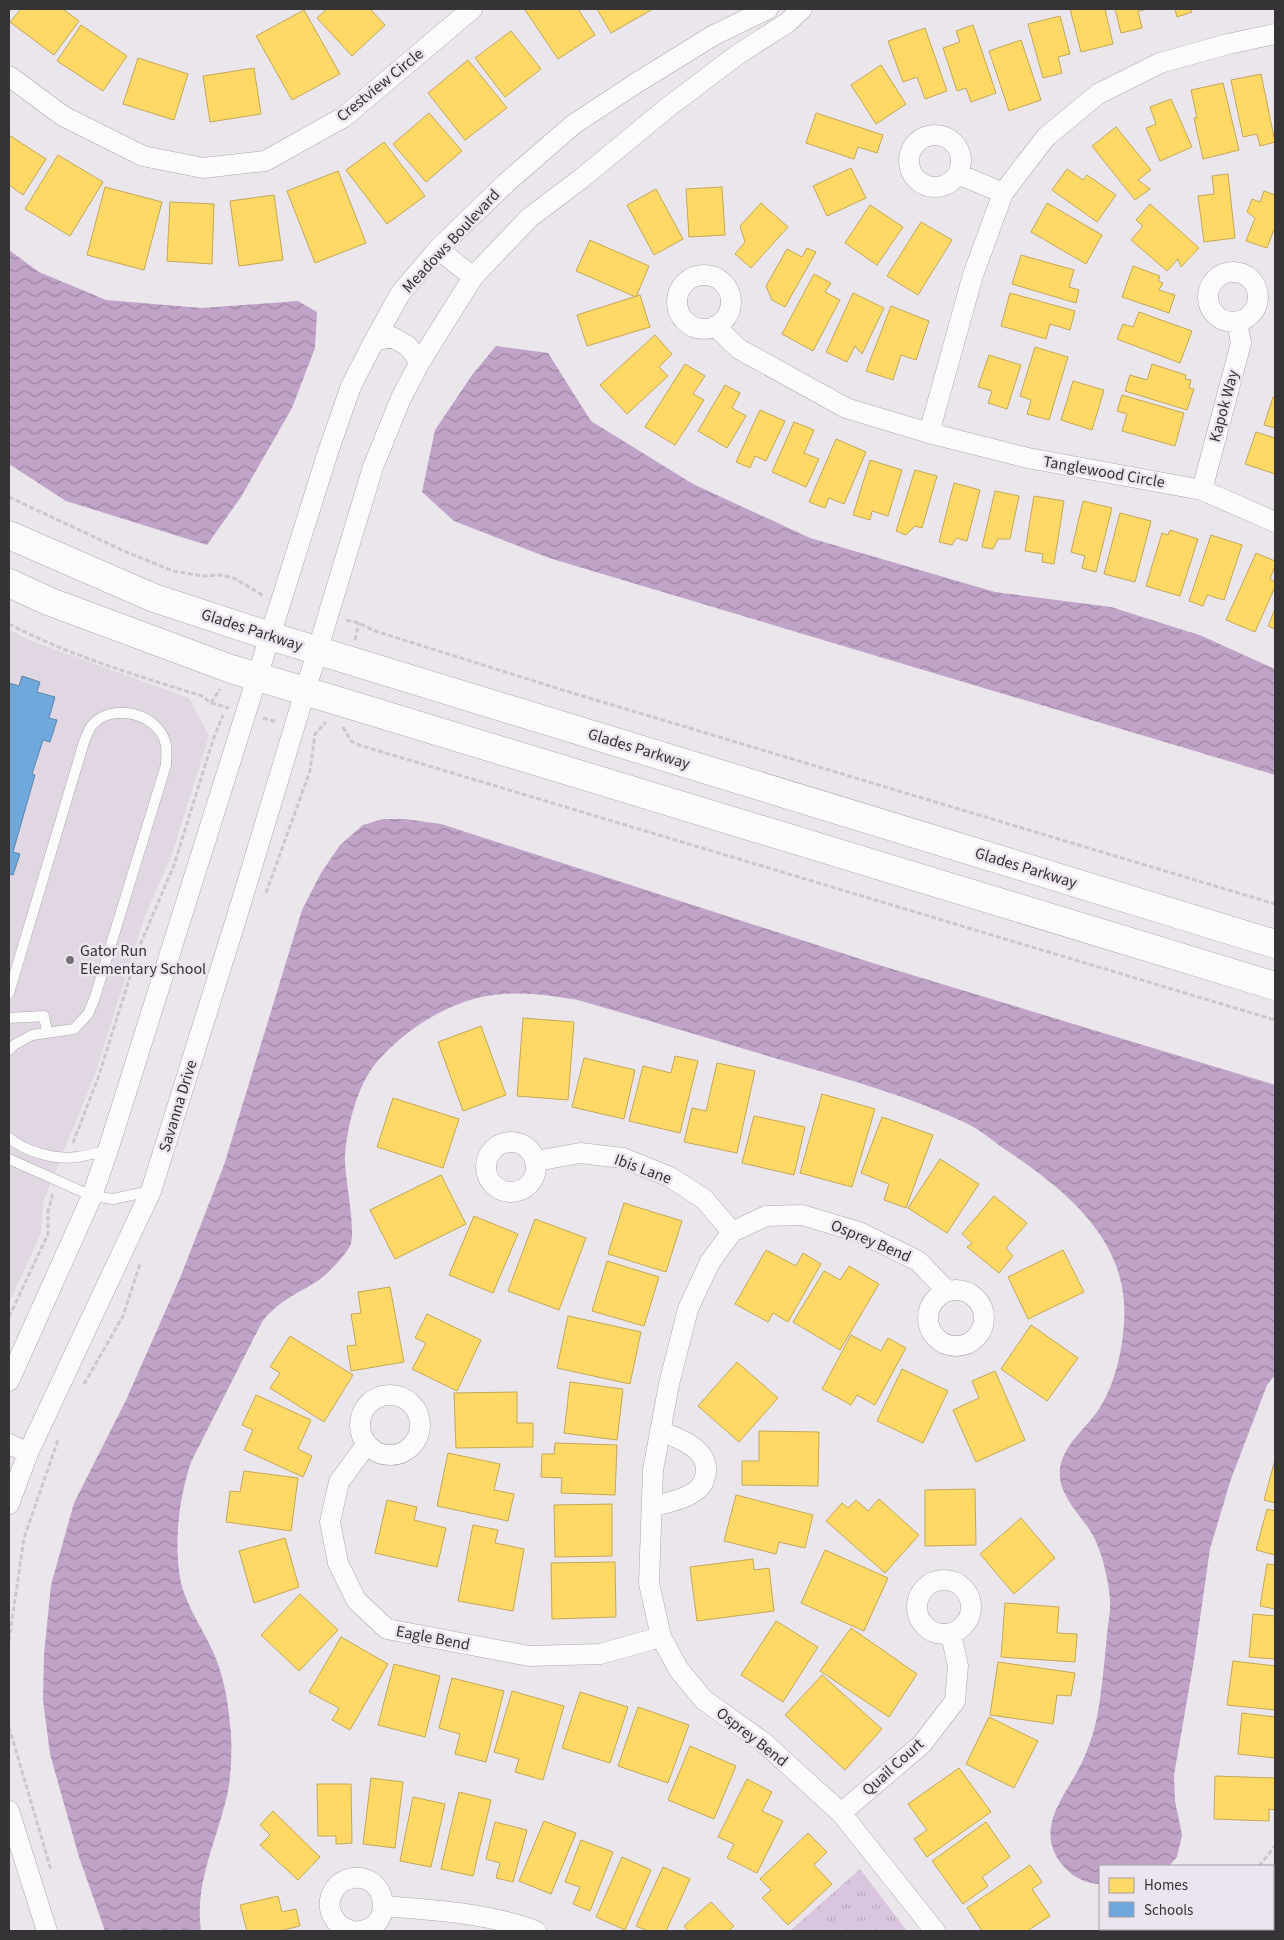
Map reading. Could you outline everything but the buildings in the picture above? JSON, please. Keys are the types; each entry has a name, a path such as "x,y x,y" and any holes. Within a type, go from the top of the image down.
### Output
{"main road":[{"name":"Glades Parkway","path":"9,535 154,598 270,636 1275,944"},
{"path":"9,583 48,601 257,678 1275,986"}],"street":[{"name":"Crestview Circle","path":"9,76 63,116 143,156 203,168 265,161 344,117 472,9"},
{"name":"Meadows Boulevard","path":"257,678 328,452 348,396 374,340 400,294 438,250 506,183 574,124 714,35 768,9"},
{"path":"305,691 373,467 401,398 420,362 473,277 529,218 582,178 667,108 738,55 788,23 802,9"},
{"path":"929,433 973,275 1003,193 1046,137 1098,94 1160,63 1228,44 1275,34"},
{"path":"958,174 1003,193"},
{"path":"438,250 473,277"},
{"name":"Kapok Way","path":"1202,490 1241,343 1237,322"},
{"name":"Tanglewood Circle","path":"715,326 739,348 846,408 929,433 1028,458 1202,490 1275,522"},
{"path":"374,340 392,337 408,346 420,362"},
{"path":"9,1381 92,1196 257,678"},
{"name":"Savanna Drive","path":"9,1504 28,1453 151,1191 305,691"},
{"name":"Ibis Lane","path":"536,1161 580,1153 623,1158 670,1177 704,1199 732,1232"},
{"name":"Osprey Bend","path":"935,1931 841,1813 763,1742 704,1700 679,1670 661,1638 649,1583 653,1470 669,1384 688,1309 710,1262 732,1232 766,1216 802,1215 859,1232 918,1261 947,1291"},
{"path":"652,1507 684,1497 699,1489 705,1479 706,1466 700,1454 688,1442 660,1431"},
{"path":"9,1444 28,1453"},
{"name":"Eagle Bend","path":"367,1444 338,1482 330,1522 338,1563 356,1600 387,1629 529,1656 600,1654 661,1638"},
{"name":"Quail Court","path":"841,1813 922,1744 955,1701 958,1666 951,1634"},
{"path":"9,1810 47,1931"},
{"path":"353,1931 340,1926 330,1912 329,1903 335,1888 350,1878 366,1879 380,1889 384,1906 378,1921 372,1927 360,1931"},
{"path":"384,1906 444,1911 517,1924 536,1931"}],"lane":[{"path":"9,993 84,742 92,725 105,716 125,712 147,720 158,729 166,744 166,765 94,1000 88,1014 74,1029 32,1035 9,1050"},
{"path":"9,1018 44,1016 47,1032"},
{"path":"9,1138 30,1151 53,1156 76,1158 108,1150"},
{"path":"9,1159 92,1196 113,1199 151,1191"}],"path":[{"path":"9,497 124,552 173,571 203,576 220,574 234,578 264,596"},
{"path":"359,623 375,631 566,691 1275,904"},
{"path":"9,624 27,634 95,660 202,696 211,703"},
{"path":"67,1157 98,1078 140,945 174,865 213,740 226,707"},
{"path":"316,734 322,725 334,719"},
{"path":"338,720 351,741 359,746 1275,1020"},
{"path":"9,1317 48,1234 48,1212 58,1181"},
{"path":"9,1727 51,1872"},
{"path":"1260,1865 1275,1846"}],"shaded area":[{"name":"Gator Run Elementary School","path":"9,630 29,640 189,698 209,736 172,854 145,916 94,1077 43,1202 41,1233 9,1303"}],"green space":[{"path":"860,1869 907,1931 791,1931 791,1930"}],"water":[{"path":"9,250 39,272 106,300 202,308 298,301 317,312 315,348 292,408 241,497 207,545 66,501 9,464"},
{"path":"496,346 548,353 591,421 693,484 810,538 995,592 1111,607 1202,636 1275,669 1275,775 549,558 454,521 422,492 435,430 472,375"},
{"path":"383,819 405,819 441,824 879,965 1275,1085 1275,1375 1267,1385 1231,1479 1210,1549 1194,1660 1174,1775 1175,1801 1182,1835 1177,1857 1170,1865 1099,1865 1099,1884 1090,1883 1080,1879 1063,1866 1053,1848 1051,1837 1051,1827 1055,1811 1083,1760 1095,1726 1099,1708 1110,1609 1107,1580 1100,1551 1092,1535 1068,1499 1060,1480 1060,1469 1066,1451 1102,1404 1108,1393 1120,1355 1124,1328 1124,1303 1120,1278 1112,1255 1100,1234 1068,1197 1049,1181 977,1129 945,1114 902,1097 858,1083 578,1000 532,994 503,994 467,1001 433,1016 402,1037 369,1072 354,1107 346,1145 345,1165 352,1229 350,1246 325,1275 280,1304 262,1322 191,1462 183,1490 179,1519 178,1563 182,1588 210,1644 224,1683 231,1741 231,1771 228,1791 204,1878 201,1895 201,1931 105,1931 79,1857 50,1754 43,1700 44,1654 51,1585 74,1503 126,1400 180,1278 224,1165 302,910 321,873 340,845 363,825"}],"place":[{"name":"Gator Run Elementary School","path":"70,960"}]}
